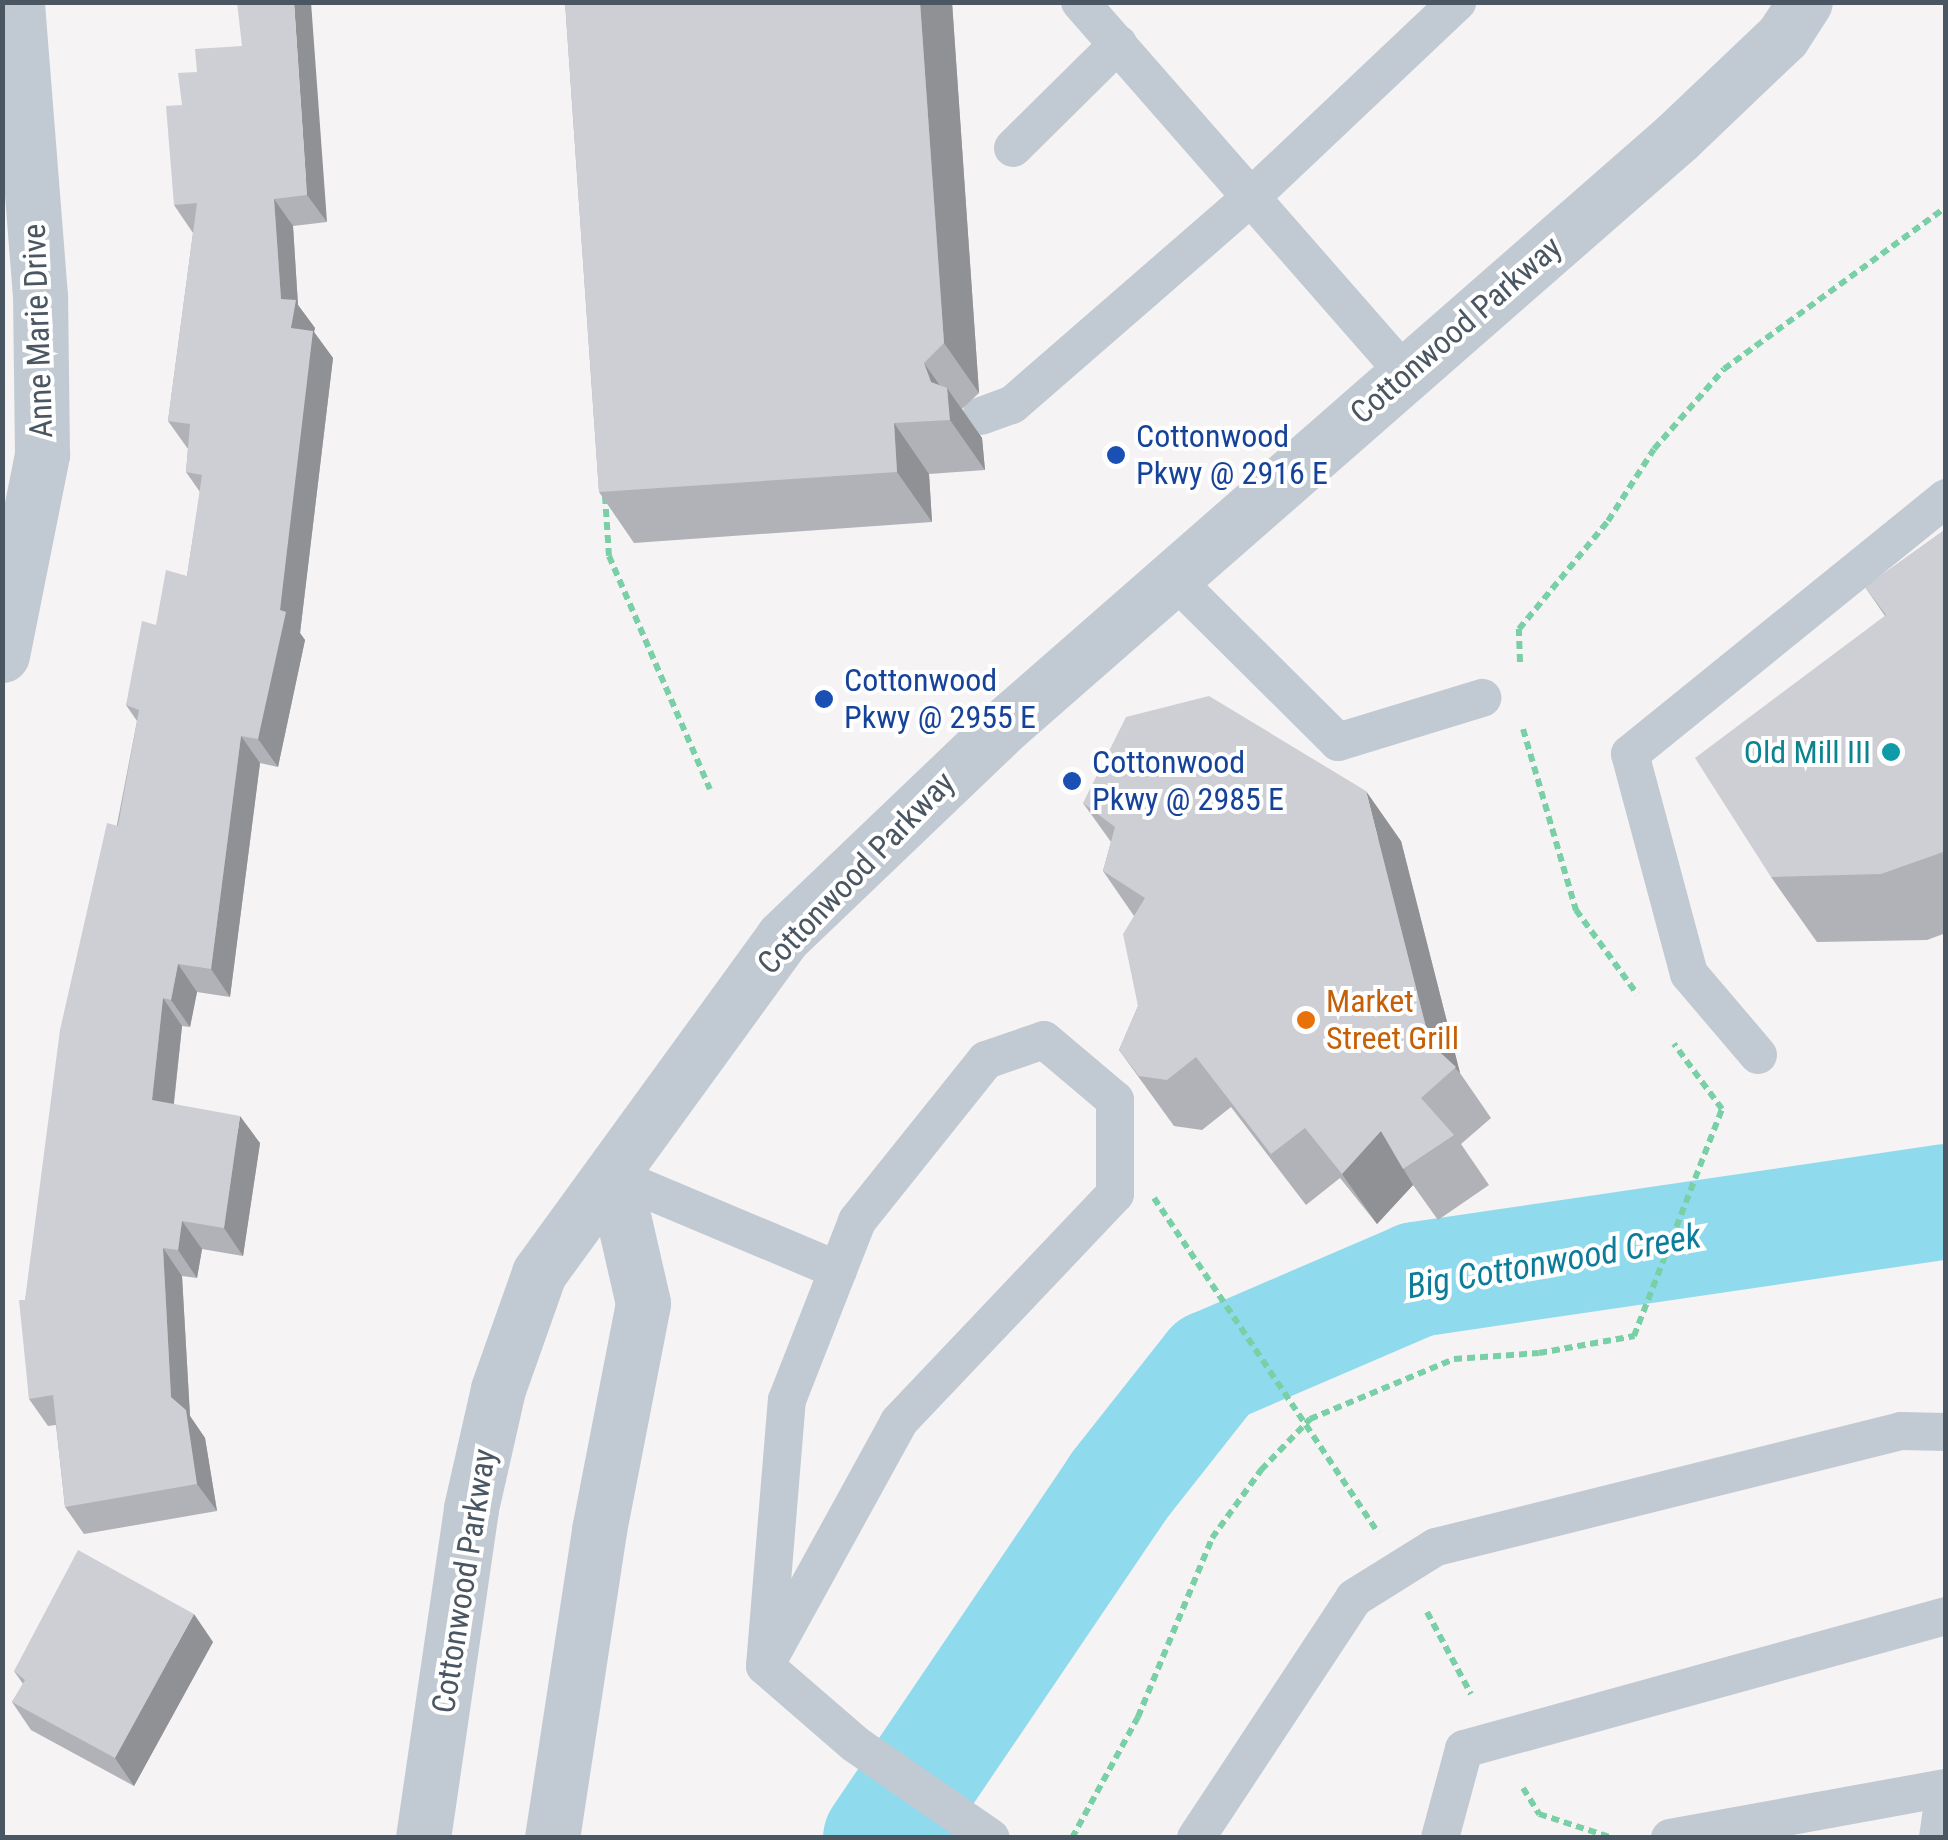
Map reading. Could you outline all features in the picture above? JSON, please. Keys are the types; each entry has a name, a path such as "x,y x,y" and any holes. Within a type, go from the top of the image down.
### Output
{"street":[{"name":"Anne Marie Drive","path":"2,655 42,454 40,296 17,2"},
{"name":"Cottonwood Parkway","path":"423,1838 472,1508 498,1389 538,1273 614,1176 782,938 925,798 1677,137 1784,36 1805,2"},
{"path":"552,1838 599,1530 643,1302 614,1176"}],"lane":[{"path":"1080,2 1406,374"},
{"path":"981,416 1012,405 1251,196 1457,2"},
{"path":"1013,148 1118,44"},
{"path":"1758,1054 1689,974 1630,754 1946,498"},
{"path":"1172,577 1338,742 1482,698"},
{"path":"1044,1040 1116,1100 1115,1194 899,1422 765,1666 788,1400 858,1221 986,1060 1044,1040"},
{"path":"614,1176 838,1270"},
{"path":"1196,1838 1354,1598 1436,1547 1901,1430 1946,1432"},
{"path":"1440,1838 1464,1750 1946,1616"},
{"path":"765,1666 855,1744 991,1838"},
{"path":"1670,1838 1945,1788 1938,1838"}],"path":[{"path":"1521,676 1519,629 1608,521 1654,449 1724,369 1946,207"},
{"path":"604,477 609,556 710,789"},
{"path":"1522,710 1524,746 1576,910 1644,1002"},
{"path":"1072,1838 1138,1717 1212,1538 1261,1470 1310,1419 1454,1360 1539,1354 1634,1336 1722,1109 1666,1032"},
{"path":"1154,1198 1378,1533"}],"building":[{"path":"237,2 294,2 307,195 274,199 281,299 296,300 291,328 313,331 280,610 286,612 258,739 241,736 211,969 178,964 171,1000 163,998 152,1100 240,1116 224,1228 182,1221 178,1250 163,1248 171,1397 186,1410 197,1484 65,1507 53,1395 29,1399 19,1300 25,1300 60,1030 107,823 118,826 139,710 126,705 142,621 156,625 166,570 187,576 202,475 186,472 190,424 168,421 197,203 174,205 166,106 182,105 178,73 197,72 195,49 242,46"},
{"path":"565,2 920,2 944,343 924,363 931,382 947,388 950,420 894,423 897,472 599,492"},
{"path":"1946,529 1946,851 1881,874 1771,877 1695,758 1886,615 1865,587"},
{"name":"Market Street Grill","path":"1209,696 1366,791 1430,1043 1456,1067 1421,1098 1454,1135 1403,1169 1381,1131 1342,1174 1305,1128 1271,1154 1196,1057 1167,1080 1139,1076 1119,1050 1138,1006 1123,934 1145,898 1103,871 1115,827 1083,803 1126,717"},
{"path":"78,1550 194,1614 115,1758 12,1702 25,1680 14,1671"}],"waterway":[{"name":"Big Cottonwood Creek","path":"880,1838 1118,1486 1212,1367 1416,1279 1946,1201"}],"place":[{"name":"Cottonwood Pkwy @ 2916 E","path":"1116,455"},
{"name":"Cottonwood Pkwy @ 2955 E","path":"824,699"},
{"name":"Old Mill III","path":"1891,752"},
{"name":"Cottonwood Pkwy @ 2985 E","path":"1072,781"},
{"name":"Market Street Grill","path":"1306,1020"}]}
